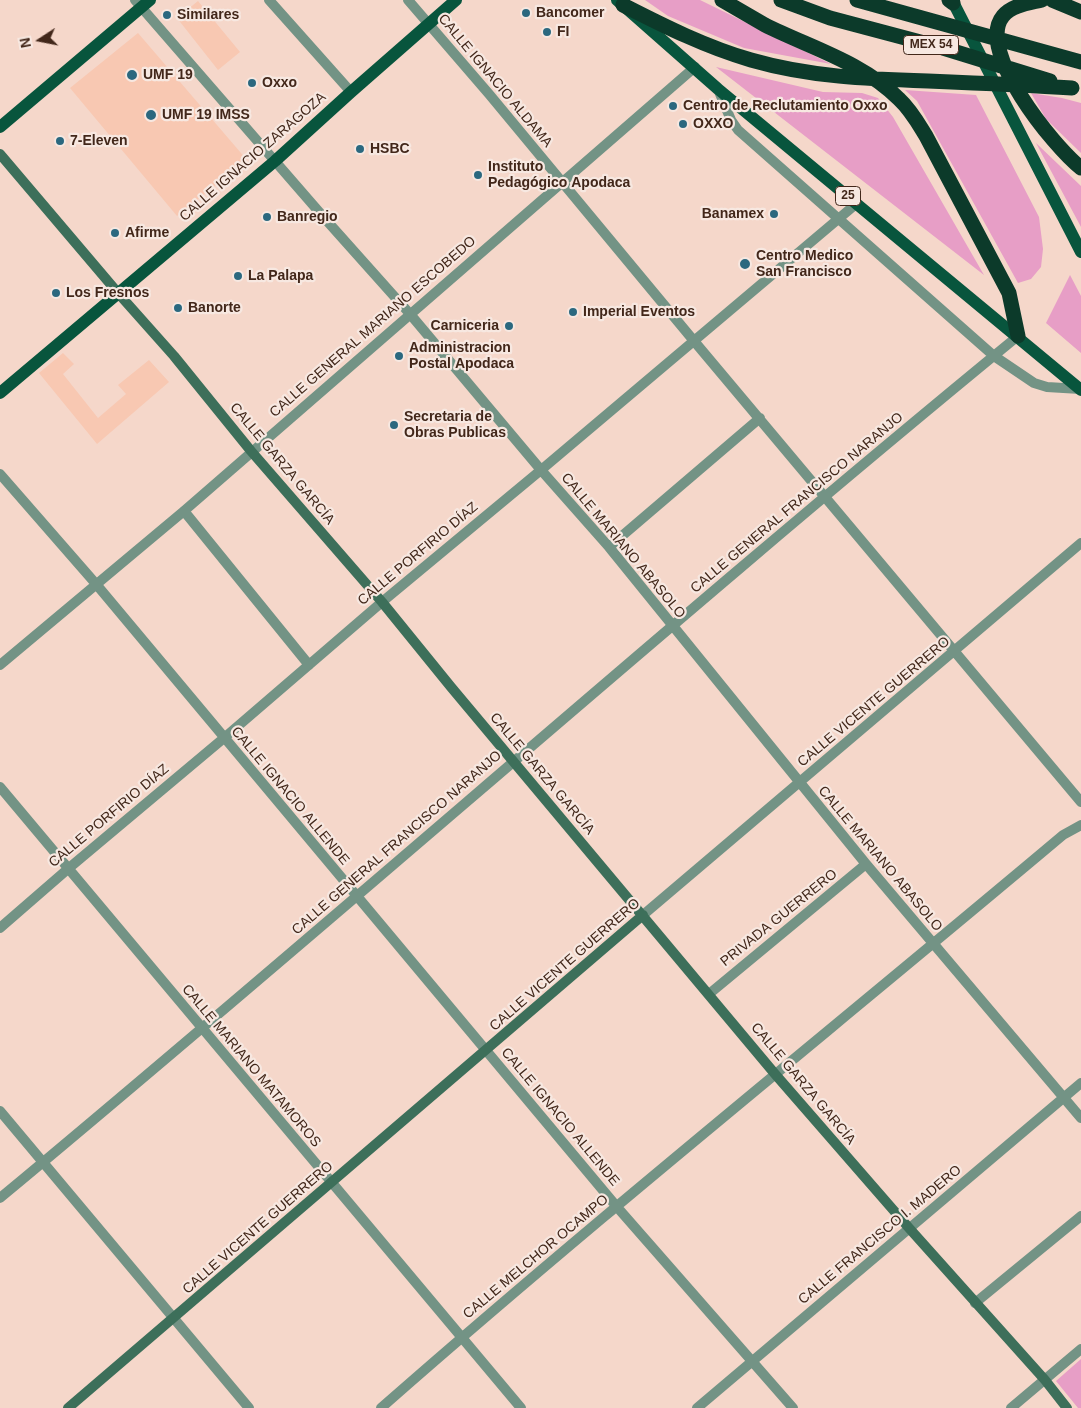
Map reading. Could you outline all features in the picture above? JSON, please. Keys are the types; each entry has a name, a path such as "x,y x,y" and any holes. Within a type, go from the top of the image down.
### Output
{"highway":[{"path":"722,0 766,25 862,70 887,87 912,113 1009,293 1018,336"},
{"name":"MEX 54","path":"781,0 830,18 943,48 1077,89"},
{"name":"MEX 54","path":"857,0 1081,62"},
{"path":"1042,0 1021,6 1004,15 997,30 998,52 1030,109 1051,137 1081,168"},
{"path":"1052,0 1081,12"},
{"path":"620,2 677,32 723,51 753,61 798,71 844,78 1077,89"}],"main road":[{"name":"CALLE IGNACIO ZARAGOZA","path":"0,393 275,161 456,0"},
{"path":"951,1 1081,252"},
{"path":"0,127 142,2"},
{"name":"25","path":"620,2 718,88 1080,389"}],"street":[{"path":"269,0 351,92"},
{"name":"CALLE IGNACIO ALDAMA","path":"408,0 563,182 1081,802"},
{"name":"CALLE MARIANO ABASOLO","path":"142,2 275,161 410,314 541,470 609,547 866,864 1081,1118"},
{"name":"CALLE GENERAL MARIANO ESCOBEDO","path":"0,665 184,511 695,67"},
{"path":"718,88 731,120 738,130 994,356 1034,383 1047,387 1080,389"},
{"name":"CALLE GARZA GARCÍA","path":"0,154 174,356 251,451 382,602 775,1074 1068,1408"},
{"name":"CALLE PORFIRIO DÍAZ","path":"0,928 382,602 856,204"},
{"name":"CALLE GENERAL FRANCISCO NARANJO","path":"0,1198 202,1029 513,761 1018,336"},
{"path":"609,547 760,418"},
{"name":"CALLE IGNACIO ALLENDE","path":"0,474 96,584 617,1207 793,1408"},
{"path":"184,511 309,665"},
{"name":"CALLE VICENTE GUERRERO","path":"68,1408 643,915 1081,544"},
{"name":"CALLE MARIANO MATAMOROS","path":"0,787 521,1408"},
{"name":"CALLE MELCHOR OCAMPO","path":"381,1408 461,1337 775,1074 1063,835 1081,825"},
{"name":"PRIVADA GUERRERO","path":"708,994 866,864"},
{"name":"CALLE FRANCISCO I. MADERO","path":"697,1408 1081,1083"},
{"path":"0,1111 249,1408"},
{"path":"975,1303 1081,1216"},
{"path":"1011,1408 1081,1349"}],"shaded area":[{"path":"645,0 700,0 831,64 744,48 668,16"},
{"path":"198,1 240,52 218,70 177,18"},
{"name":"UMF 19 IMSS","path":"138,33 247,160 177,216 70,88"},
{"path":"716,67 823,92 862,93 878,98 893,117 984,275"},
{"path":"905,90 976,95 1039,217 1043,249 1041,267 1031,279 1018,283 917,101"},
{"path":"1031,93 1081,103 1081,153 1046,119"},
{"path":"1036,143 1081,186 1081,227"},
{"path":"1070,275 1081,296 1081,353 1046,323"},
{"path":"63,353 74,364 63,374 98,418 126,394 118,385 149,360 169,382 97,444 39,373"},
{"path":"1081,1359 1081,1408 1078,1408 1056,1381"}],"place":[{"name":"Bancomer","path":"526,13"},
{"name":"Similares","path":"167,15"},
{"name":"FI","path":"547,32"},
{"name":"UMF 19","path":"132,75"},
{"name":"Oxxo","path":"252,83"},
{"name":"Centro de Reclutamiento Oxxo","path":"673,106"},
{"name":"UMF 19 IMSS","path":"151,115"},
{"name":"OXXO","path":"683,124"},
{"name":"7-Eleven","path":"60,141"},
{"name":"HSBC","path":"360,149"},
{"name":"Instituto Pedagógico Apodaca","path":"478,175"},
{"name":"Banamex","path":"774,214"},
{"name":"Banregio","path":"267,217"},
{"name":"Afirme","path":"115,233"},
{"name":"Centro Medico San Francisco","path":"745,264"},
{"name":"La Palapa","path":"238,276"},
{"name":"Los Fresnos","path":"56,293"},
{"name":"Banorte","path":"178,308"},
{"name":"Imperial Eventos","path":"573,312"},
{"name":"Carniceria","path":"509,326"},
{"name":"Administracion Postal Apodaca","path":"399,356"},
{"name":"Secretaria de Obras Publicas","path":"394,425"}]}
